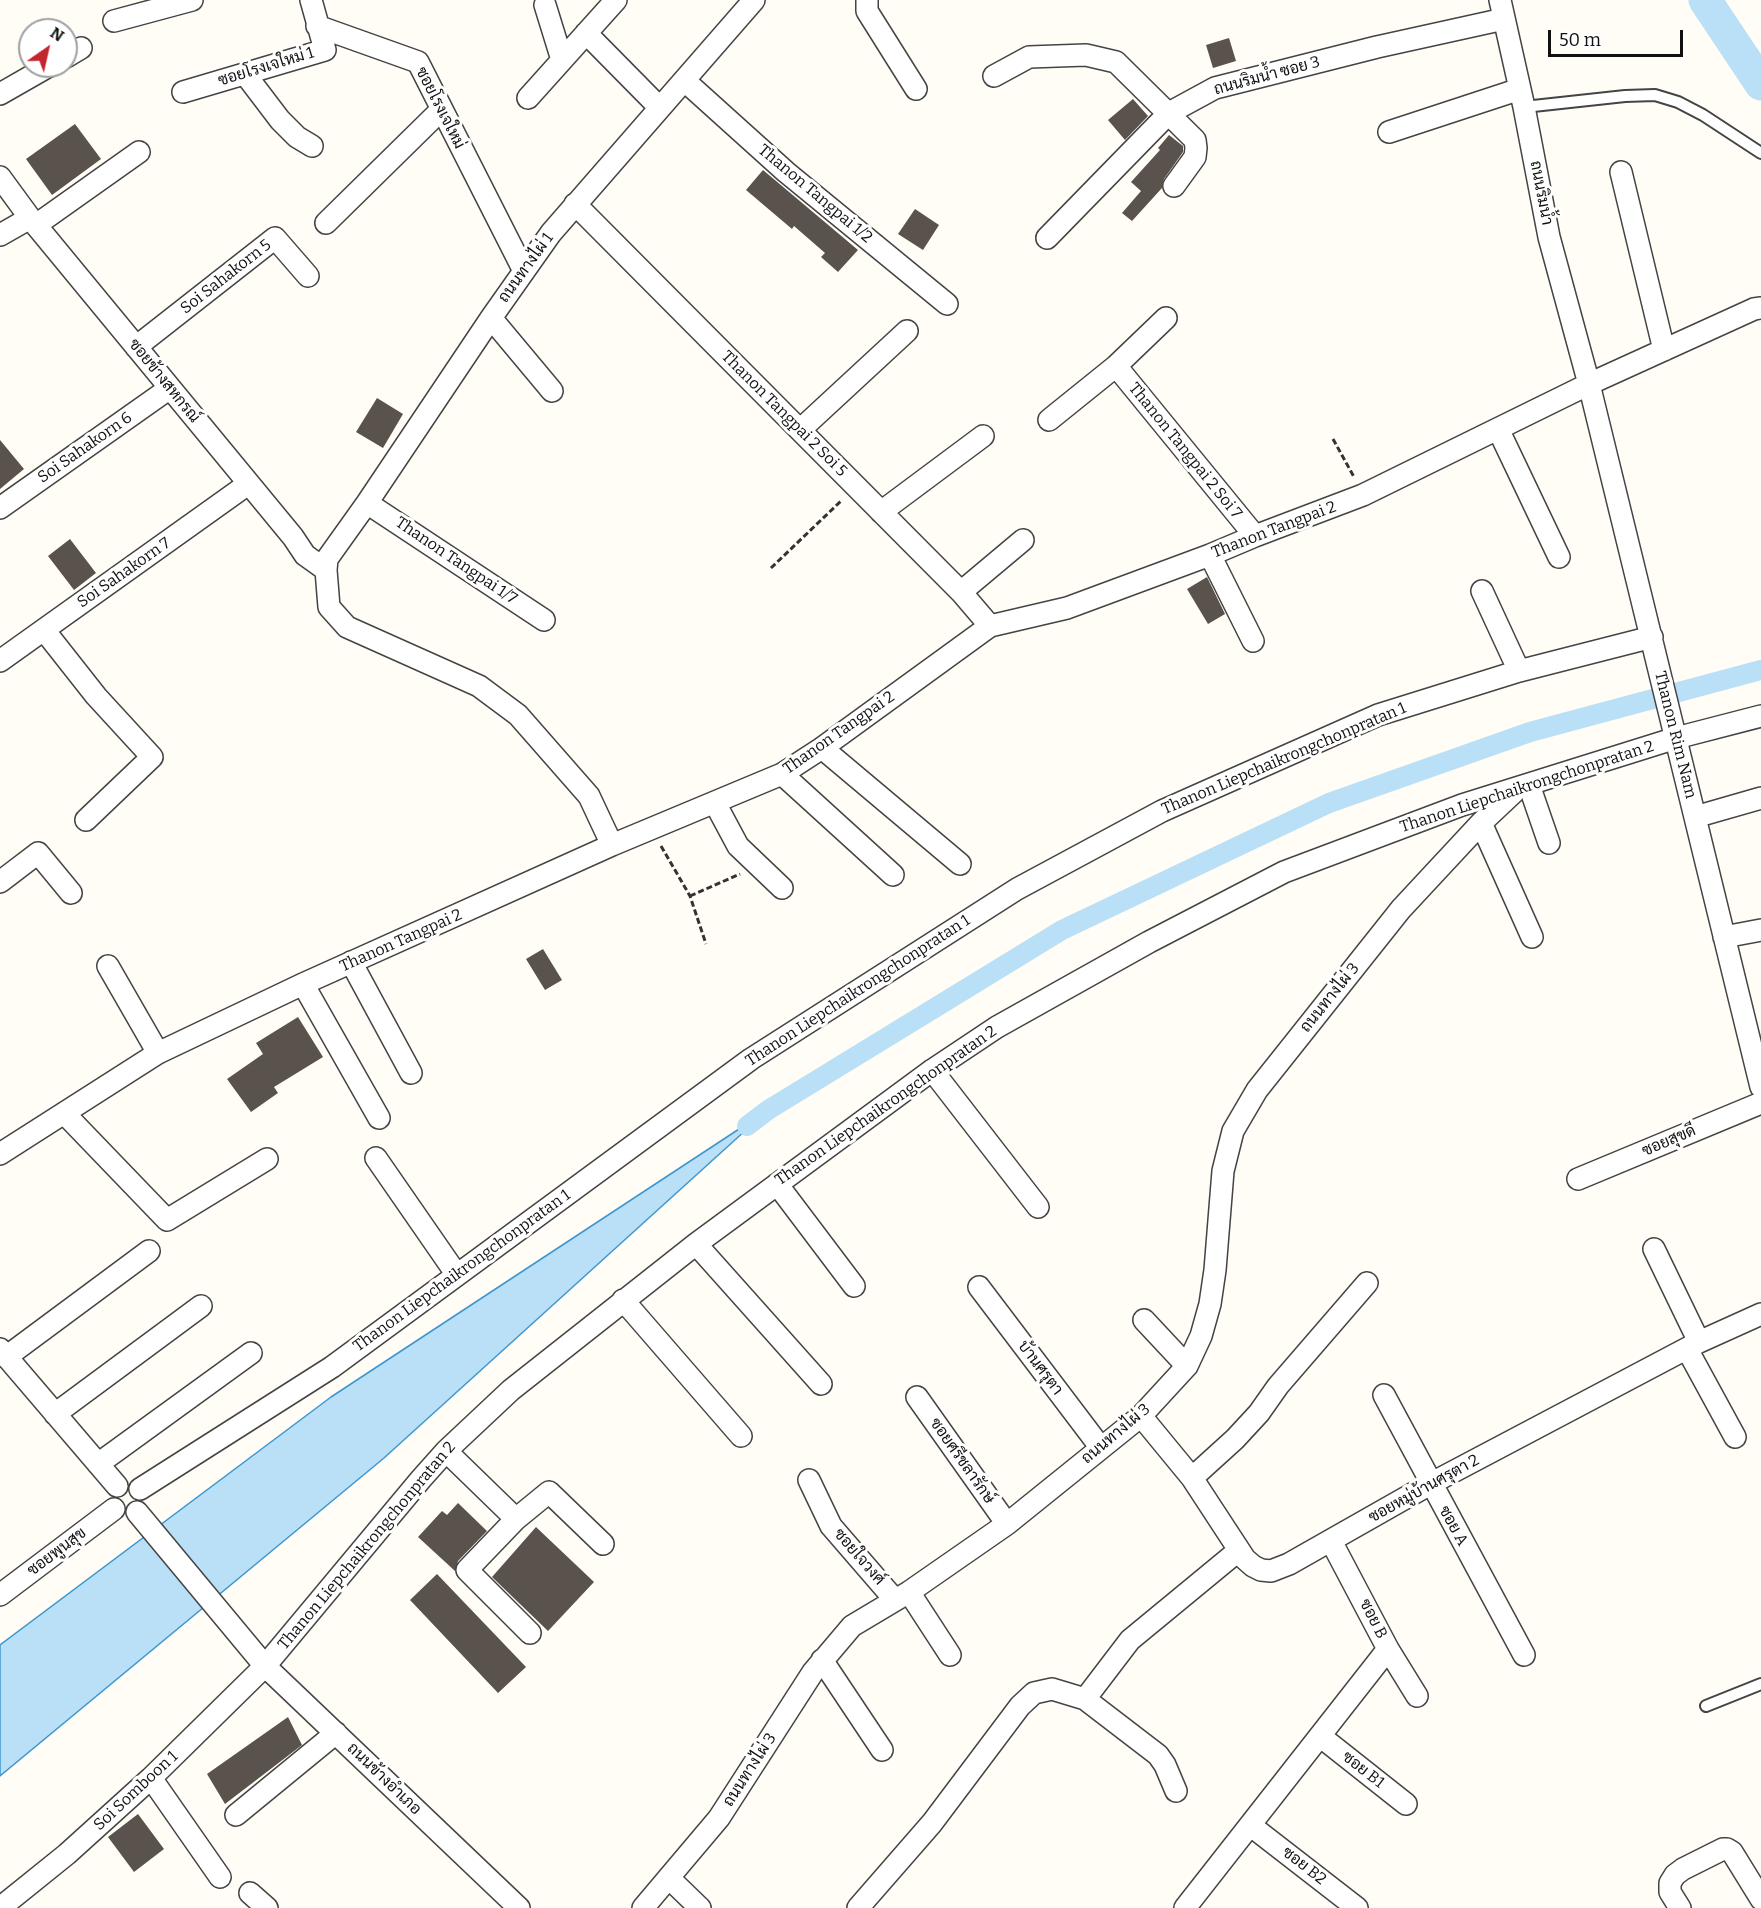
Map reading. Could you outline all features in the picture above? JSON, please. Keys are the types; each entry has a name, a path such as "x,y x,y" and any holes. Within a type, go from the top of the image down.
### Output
{"street":[{"path":"114,21 192,0"},
{"path":"311,0 317,26"},
{"path":"528,98 616,0"},
{"name":"ถนนทางไผ่ 1","path":"326,564 524,271 575,204 754,0"},
{"path":"867,0 867,11 916,89"},
{"path":"544,5 562,60"},
{"name":"ถนนริมน้ำ","path":"1502,9 1549,237 1589,384"},
{"name":"ถนนริมน้ำ ซอย 3","path":"1047,238 1169,113 1215,88 1377,47 1502,9"},
{"name":"ซอยโรงเจใหม่ 1","path":"183,92 325,50 317,26"},
{"name":"ซอยโรงเจใหม่","path":"317,26 418,62 524,271"},
{"path":"586,33 660,108"},
{"path":"994,76 1029,57 1086,55 1116,62 1195,140 1195,157 1174,186"},
{"path":"245,74 280,120 312,146"},
{"path":"0,94 28,78"},
{"name":"Thanon Tangpai 1/2","path":"685,81 786,172 947,304"},
{"path":"1389,132 1522,98"},
{"path":"326,223 441,110"},
{"path":"0,235 33,221 139,152"},
{"path":"1621,172 1664,350"},
{"name":"ซอยข้างสหกรณ์","path":"0,177 33,221 293,537 305,555 326,564"},
{"name":"Thanon Tangpai 2 Soi 5","path":"575,204 961,592 990,626"},
{"name":"Soi Sahakorn 5","path":"136,347 275,238 308,276"},
{"name":"Thanon Tangpai 2","path":"0,1154 158,1053 351,962 612,845 782,774 822,748 990,626 1067,608 1363,495 1589,384 1754,309 1761,308"},
{"path":"491,318 552,391"},
{"path":"1049,420 1116,366 1166,318"},
{"path":"800,430 907,331"},
{"name":"Thanon Tangpai 2 Soi 7","path":"1116,366 1255,536"},
{"name":"Thanon Rim Nam","path":"1589,384 1724,937 1756,1045 1761,1087"},
{"name":"Soi Sahakorn 6","path":"0,508 170,388"},
{"path":"1498,429 1559,557"},
{"path":"881,512 983,435"},
{"name":"Soi Sahakorn 7","path":"0,661 248,484"},
{"name":"Thanon Tangpai 1/7","path":"367,503 544,620"},
{"path":"961,592 1023,540"},
{"path":"1210,555 1253,641"},
{"path":"326,564 329,607 347,627 479,686 518,715 589,796 612,845"},
{"path":"1482,591 1519,671"},
{"path":"44,630 96,696 152,757 86,820"},
{"name":"Thanon Liepchaikrongchonpratan 1","path":"140,1488 332,1366 751,1059 1017,889 1162,811 1378,715 1519,671 1652,639"},
{"name":"Thanon Liepchaikrongchonpratan 2","path":"265,1666 446,1450 511,1390 696,1244 932,1070 997,1027 1149,942 1284,872 1462,805 1524,787 1675,734 1761,716"},
{"path":"822,748 960,864"},
{"path":"782,774 893,875"},
{"path":"1524,787 1549,843"},
{"name":"ถนนทางไผ่ 3","path":"643,1908 720,1818 822,1660 852,1626 902,1596 1007,1524 1141,1416 1186,1366 1201,1336 1210,1304 1223,1171 1233,1131 1257,1090 1401,909 1481,823 1524,787"},
{"path":"1695,817 1761,798"},
{"path":"715,803 738,846 782,888"},
{"path":"1481,823 1532,937"},
{"path":"0,882 38,853 71,893"},
{"path":"1724,937 1761,930"},
{"path":"351,962 411,1073"},
{"path":"108,966 158,1053"},
{"path":"303,984 379,1118"},
{"path":"932,1070 1038,1208"},
{"name":"ซอยสุขดี","path":"1578,1179 1761,1103"},
{"path":"64,1113 167,1220 267,1159"},
{"path":"376,1158 458,1275"},
{"path":"777,1184 854,1286"},
{"path":"696,1244 821,1384"},
{"path":"1654,1249 1693,1345 1735,1437"},
{"path":"117,1486 3,1353 149,1251"},
{"path":"1192,1478 1235,1439 1259,1413 1278,1386 1367,1283"},
{"name":"บ้านศรุตา","path":"980,1287 1101,1448"},
{"path":"623,1300 741,1436"},
{"path":"55,1414 201,1306"},
{"name":"ซอยหมู่บ้านศรุตา 2","path":"1141,1416 1192,1478 1238,1551 1252,1566 1271,1571 1289,1564 1430,1484 1693,1345 1761,1314"},
{"path":"1144,1320 1186,1366"},
{"path":"98,1464 251,1353"},
{"name":"ซอย A","path":"1384,1395 1524,1655"},
{"name":"ซอยศรีชลารักษ์","path":"917,1397 1007,1524"},
{"path":"446,1450 516,1519"},
{"name":"ซอยใจวงศ์","path":"808,1480 831,1526 902,1596 950,1655"},
{"path":"129,1482 140,1488 144,1501 142,1517 119,1514 114,1509 111,1497 117,1486 129,1482"},
{"path":"531,1632 467,1570 516,1519 549,1492 603,1544"},
{"name":"ซอยพูนสุข","path":"0,1595 114,1509"},
{"name":"ถนนข้างอำเภอ","path":"142,1517 265,1666 519,1908"},
{"name":"ซอย B","path":"1331,1540 1388,1649 1417,1696"},
{"path":"1084,1699 1130,1640 1238,1551"},
{"path":"1185,1908 1388,1649"},
{"path":"822,1660 882,1750"},
{"name":"Soi Somboon 1","path":"0,1908 67,1854 151,1778 265,1666"},
{"path":"858,1908 932,1822 1020,1706 1034,1693 1052,1689 1084,1699 1158,1755 1176,1791"},
{"path":"236,1815 336,1733"},
{"name":"ซอย B1","path":"1320,1736 1406,1804"},
{"path":"151,1778 220,1877"},
{"name":"ซอย B2","path":"1250,1824 1357,1908"},
{"path":"1680,1908 1670,1892 1670,1883 1675,1875 1723,1848 1732,1852 1761,1899"},
{"path":"669,1878 700,1908"},
{"path":"250,1893 267,1908"}],"lane":[{"path":"1522,98 1655,95 1678,102 1703,115 1761,153"},
{"path":"1706,1706 1761,1684"}],"path":[{"path":"1334,440 1363,495"},
{"path":"771,568 857,487"},
{"path":"651,829 690,896 706,944"},
{"path":"690,896 758,866"}],"water":[{"path":"768,1110 384,1458 0,1776 0,1645 331,1397"}],"building":[{"path":"1229,38 1236,61 1213,68 1206,45"},
{"path":"1133,99 1148,116 1125,140 1108,120"},
{"path":"75,124 101,159 52,195 26,159"},
{"path":"1169,135 1183,146 1183,152 1164,179 1162,188 1132,221 1122,213 1141,191 1131,182 1160,150 1158,148"},
{"path":"763,170 858,250 838,272 821,257 825,253 794,226 792,229 746,190"},
{"path":"915,209 939,225 923,250 898,234"},
{"path":"377,398 403,414 383,448 356,432"},
{"path":"0,440 24,469 0,489"},
{"path":"70,539 96,573 74,590 48,556"},
{"path":"1207,577 1225,614 1208,624 1187,589"},
{"path":"543,949 562,980 545,990 526,959"},
{"path":"298,1017 323,1057 274,1087 278,1093 251,1112 227,1079 263,1054 256,1043"},
{"path":"458,1503 487,1531 458,1561 455,1571 418,1537 442,1511 447,1515"},
{"path":"536,1527 594,1582 548,1631 492,1577"},
{"path":"437,1574 526,1667 498,1693 410,1600"},
{"path":"288,1717 302,1745 225,1804 207,1774"},
{"path":"138,1814 164,1849 134,1872 108,1837"}],"waterway":[{"path":"1705,0 1761,84"},
{"path":"747,1126 768,1110 1062,930 1329,803 1530,732 1761,670"}]}
